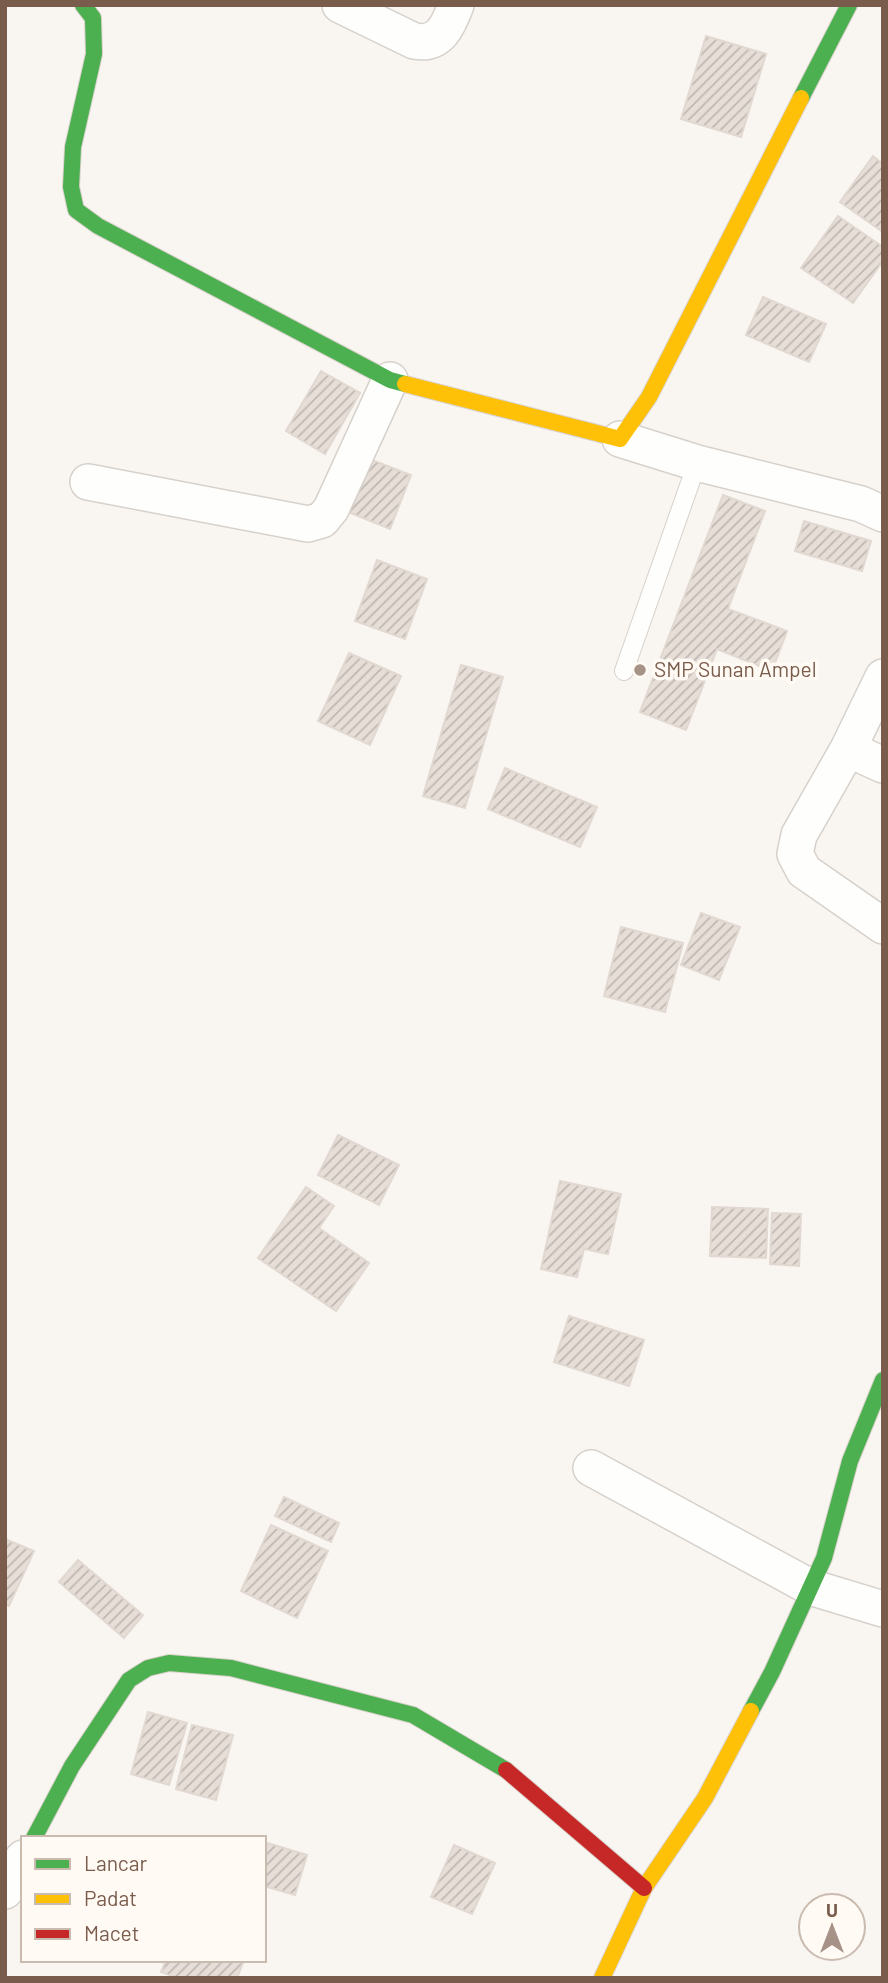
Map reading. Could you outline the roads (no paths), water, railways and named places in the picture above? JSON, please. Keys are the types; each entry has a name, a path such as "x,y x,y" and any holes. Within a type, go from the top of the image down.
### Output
{"street":[{"path":"83,5 93,18 94,54 72,147 71,187 76,209 98,226 390,380 620,439 697,463 861,504 883,514"},
{"path":"340,5 414,41 425,43 438,38 456,5"},
{"path":"620,439 649,397 849,5"},
{"path":"88,482 308,524 322,520 331,509 390,380"},
{"path":"883,677 848,749 799,835 795,854 804,871 883,926"},
{"path":"848,749 883,765"},
{"path":"602,1978 644,1888 705,1798 772,1672 824,1558 850,1461 883,1380"},
{"path":"591,1468 810,1587 883,1609"},
{"path":"35,1836 72,1766 129,1680 148,1668 169,1663 231,1668 413,1714 513,1774 644,1888"},
{"path":"5,1891 21,1862"}],"lane":[{"path":"624,671 697,463"}],"place":[{"name":"SMP Sunan Ampel","path":"640,670"}]}
